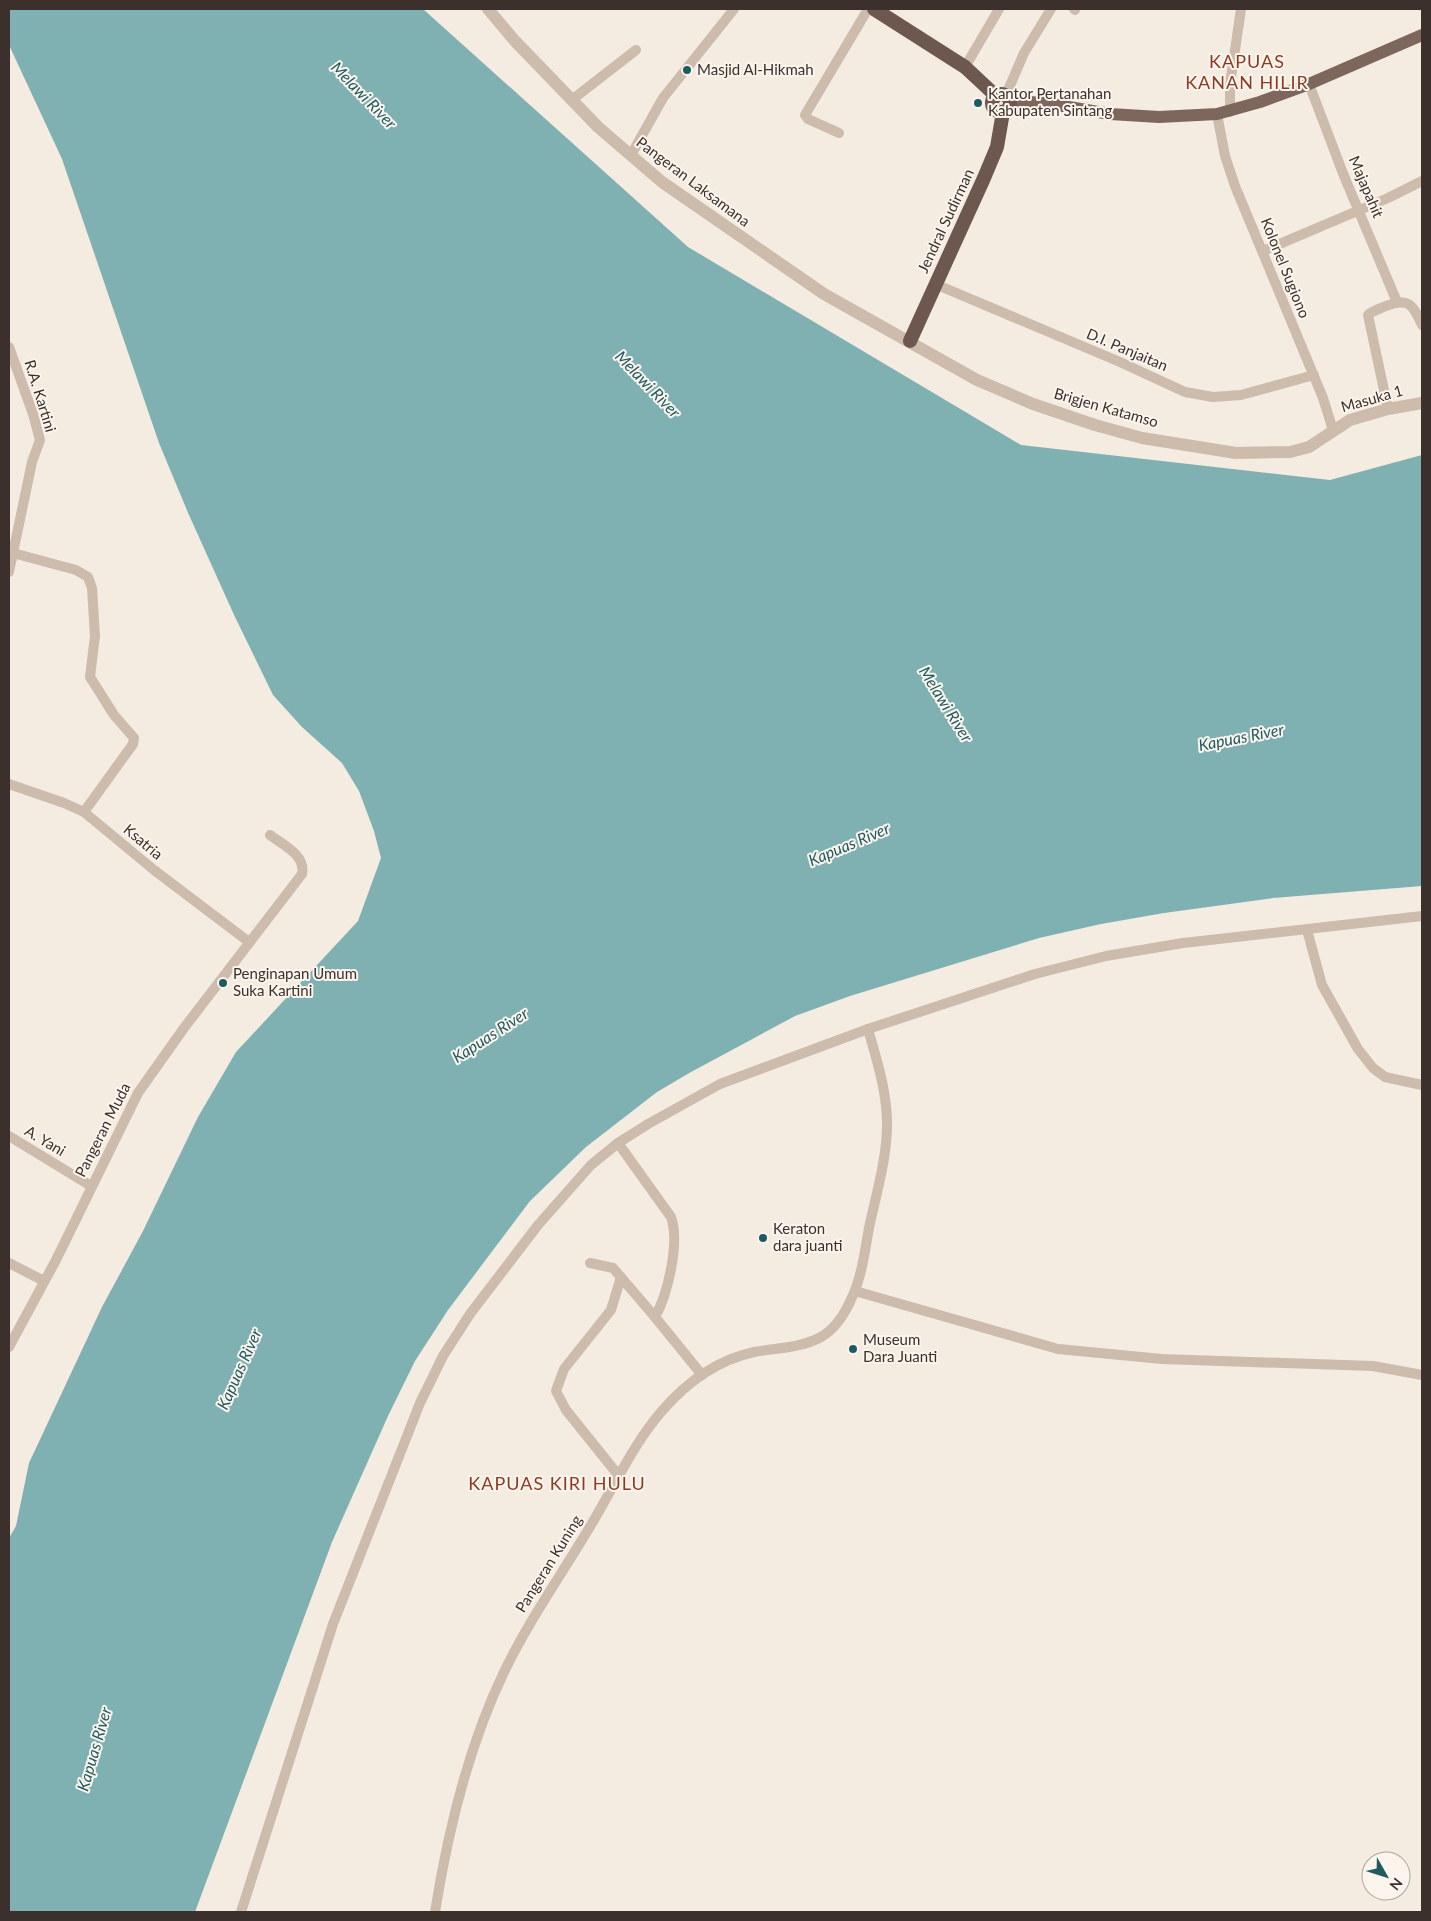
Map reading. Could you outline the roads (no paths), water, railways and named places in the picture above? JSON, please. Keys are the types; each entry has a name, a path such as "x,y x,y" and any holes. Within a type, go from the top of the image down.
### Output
{"highway":[{"path":"874,9 965,66 1004,101"},
{"name":"Jendral Sudirman","path":"910,340 997,147 1004,101"}],"main road":[{"path":"1004,101 1045,103 1110,114 1159,117 1230,112 1309,84 1422,35"}],"street":[{"name":"Pangeran Laksamana","path":"488,9 515,41 598,127 662,182 824,294 910,340"},
{"path":"631,156 662,98 734,9"},
{"path":"839,133 808,119 805,115 868,9"},
{"path":"965,66 999,9"},
{"path":"1004,101 1024,52 1051,9"},
{"path":"1230,112 1230,84 1241,9"},
{"path":"573,99 636,50"},
{"name":"Majapahit","path":"1309,84 1397,302"},
{"name":"Kolonel Sugiono","path":"1217,114 1225,156 1235,186 1314,375 1333,430"},
{"path":"1263,251 1359,211 1422,181"},
{"name":"D.I. Panjaitan","path":"935,284 1120,362 1185,392 1213,397 1241,395 1314,375"},
{"path":"1388,409 1368,316 1397,302 1410,305 1422,325"},
{"name":"Brigjen Katamso","path":"910,340 977,380 1063,414 1142,438 1236,454 1265,454 1290,452 1309,447 1333,430"},
{"name":"R.A. Kartini","path":"9,347 33,414 40,440 32,462 9,572"},
{"name":"Masuka 1","path":"1333,430 1350,420 1388,409 1422,403"},
{"path":"12,553 76,570 88,577 92,588 95,636 90,677 114,715 134,738 133,744 84,812"},
{"name":"Ksatria","path":"9,784 84,812 154,870 249,942"},
{"name":"Pangeran Muda","path":"9,1346 44,1281 138,1093 249,942 298,882 303,867 296,855 270,835"},
{"path":"242,1912 333,1624 365,1538 428,1386 461,1328 502,1270 586,1171 618,1144 670,1111 720,1084 868,1029 1078,962 1184,942 1308,930 1422,916"},
{"path":"1308,930 1322,985 1358,1049 1373,1068 1385,1076 1422,1085"},
{"name":"Pangeran Kuning","path":"435,1912 462,1783 487,1712 522,1638 637,1445 660,1412 675,1396 702,1375 719,1364 751,1353 790,1346 819,1338 838,1322 855,1291 882,1170 887,1128 881,1076 868,1029"},
{"name":"A. Yani","path":"9,1136 91,1186"},
{"path":"618,1144 673,1222 671,1264 666,1291 655,1317"},
{"path":"9,1263 44,1281"},
{"path":"590,1263 608,1265 621,1277 702,1375"},
{"path":"619,1476 566,1410 556,1390 564,1369 611,1310 621,1277"},
{"path":"855,1291 1058,1349 1162,1359 1373,1366 1422,1375"}],"water":[{"path":"9,9 423,9 688,247 1021,445 1330,480 1422,455 1422,886 1273,898 1101,924 1039,938 850,996 795,1016 691,1072 657,1092 586,1147 530,1201 448,1310 415,1361 388,1416 332,1542 195,1912 9,1912 9,1538 16,1526 29,1463 102,1307 143,1231 198,1117 236,1052 358,921 381,858 374,831 359,791 342,763 302,727 273,695 189,515 159,443 62,159 9,45"}],"place":[{"name":"Masjid Al-Hikmah","path":"687,70"},
{"name":"Kantor Pertanahan Kabupaten Sintang","path":"978,103"},
{"name":"Penginapan Umum Suka Kartini","path":"223,983"},
{"name":"Keraton dara juanti","path":"763,1238"},
{"name":"Museum Dara Juanti","path":"853,1349"}],"district":[{"name":"KAPUAS KANAN HILIR","path":"1247,72"},
{"name":"KAPUAS KIRI HULU","path":"557,1484"}],"water label":[{"name":"Melawi River","path":"364,95"},
{"name":"Melawi River","path":"648,384"},
{"name":"Melawi River","path":"946,704"},
{"name":"Kapuas River","path":"1241,737"},
{"name":"Kapuas River","path":"849,844"},
{"name":"Kapuas River","path":"490,1035"},
{"name":"Kapuas River","path":"239,1369"},
{"name":"Kapuas River","path":"94,1749"}]}
